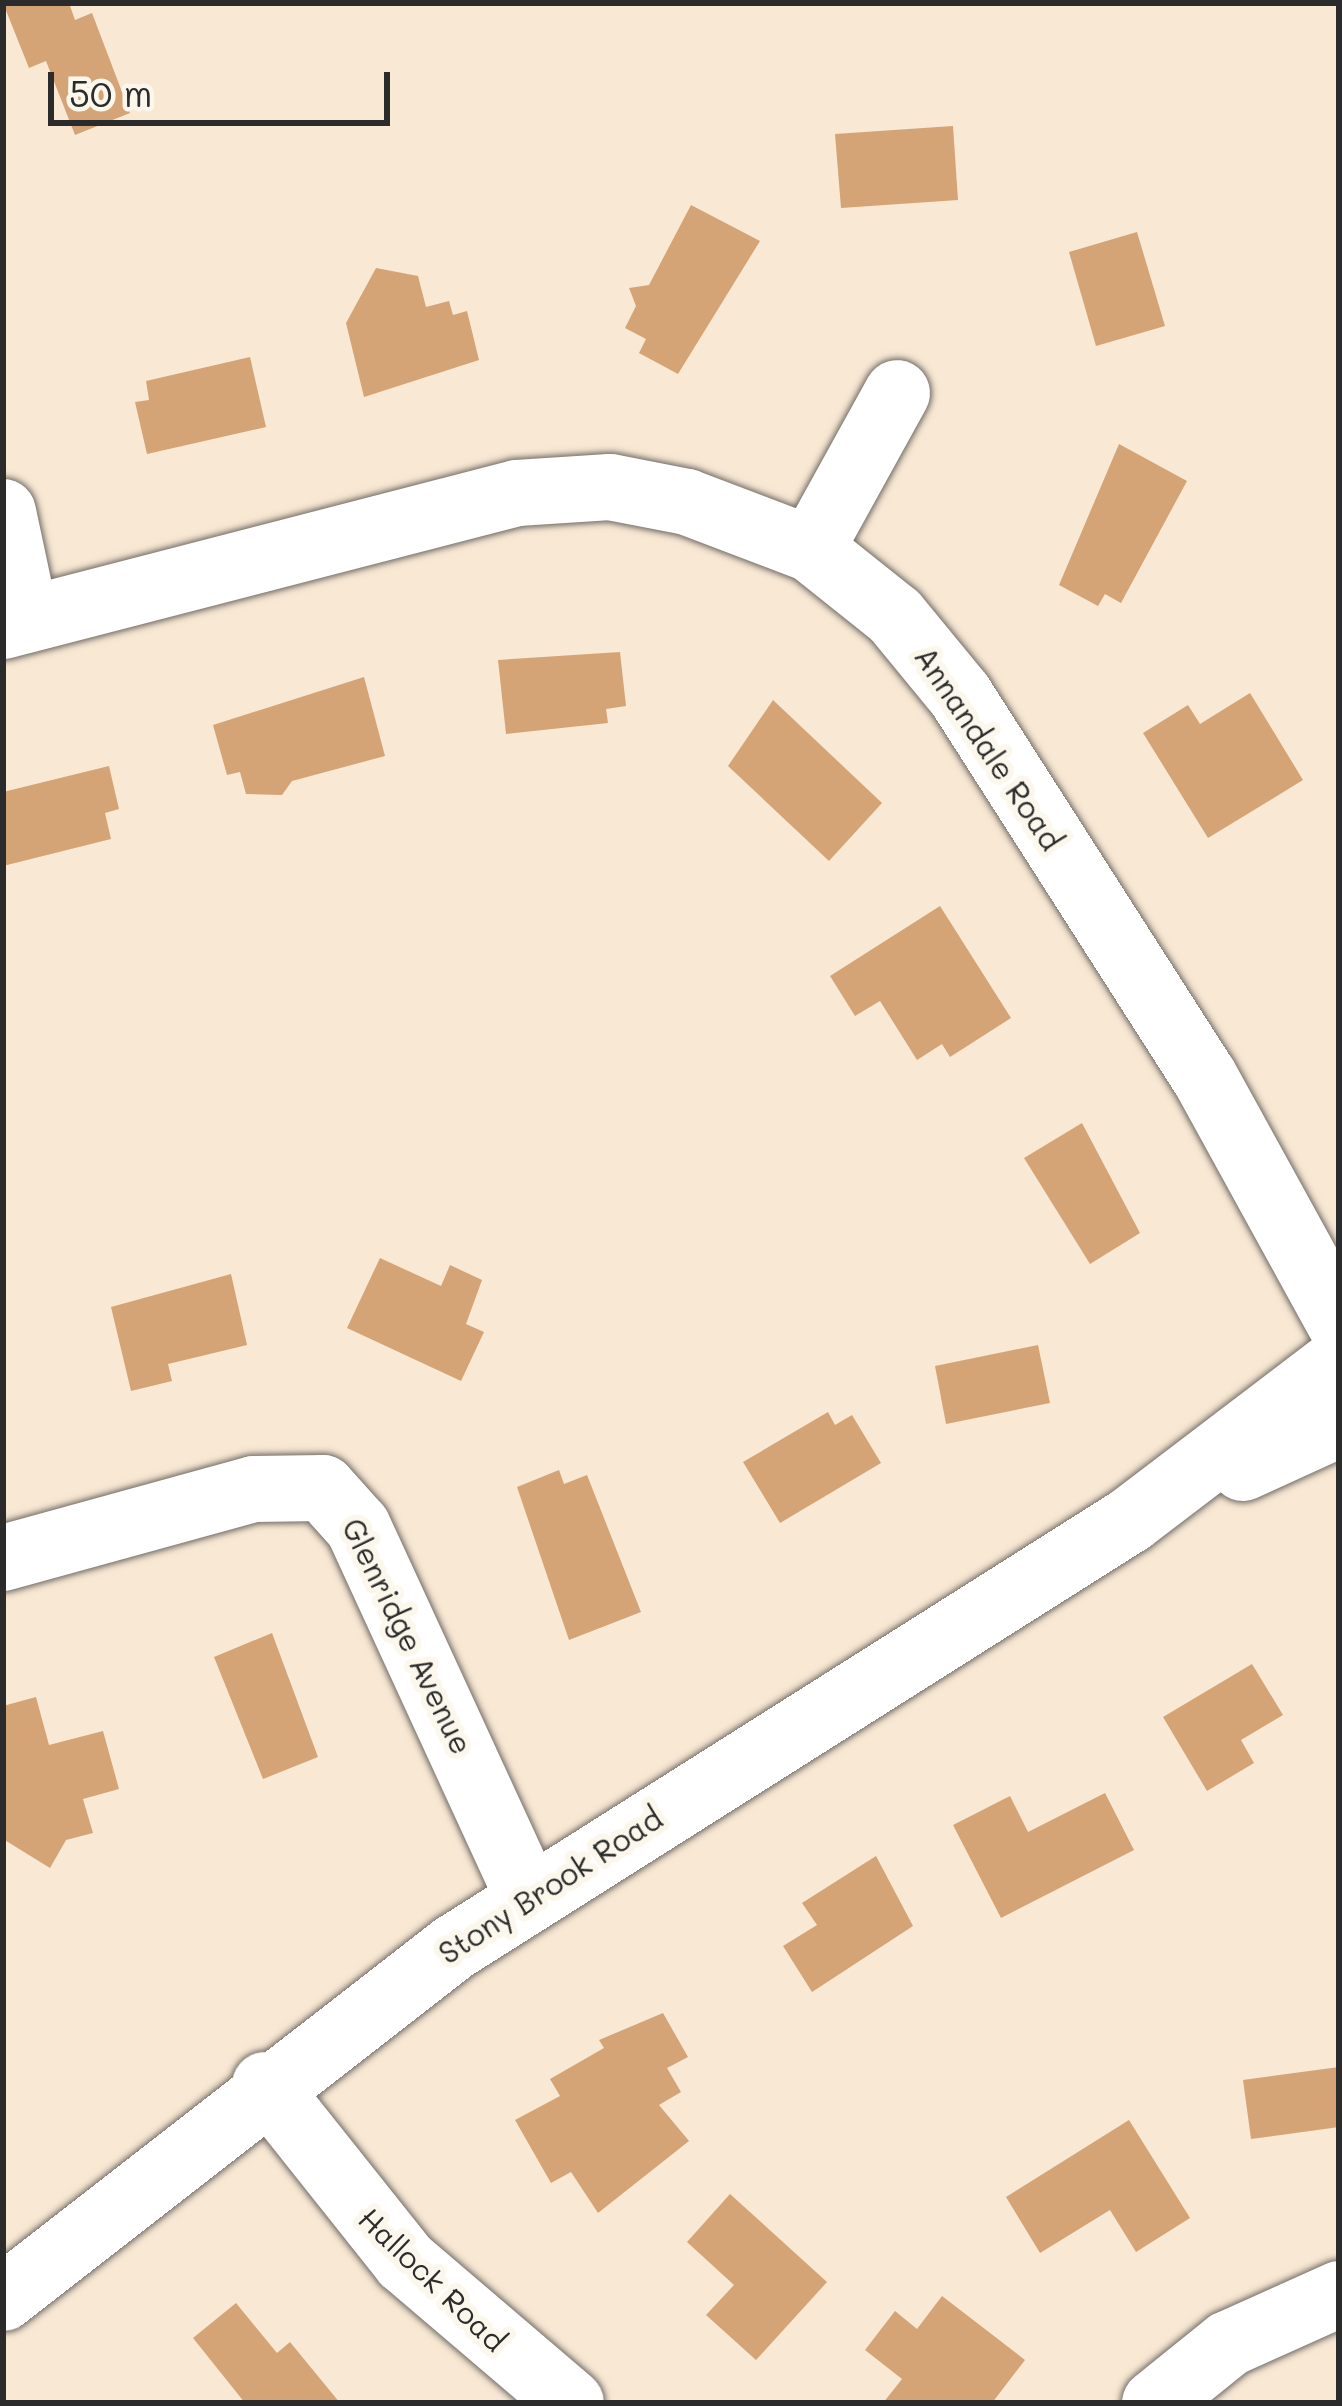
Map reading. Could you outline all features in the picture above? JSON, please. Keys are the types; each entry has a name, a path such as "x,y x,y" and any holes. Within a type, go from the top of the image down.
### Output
{"street":[{"path":"812,549 897,394"},
{"name":"Annandale Road","path":"14,623 517,494 610,488 668,498 812,549 895,616 960,695 1204,1076 1339,1322"},
{"path":"3,512 14,623"},
{"name":"Stony Brook Road","path":"3,2298 265,2085 528,1897 1130,1520 1339,1361"},
{"name":"Stony Brook Road","path":"1130,1520 1339,1424"},
{"name":"Glenridge Avenue","path":"3,1558 254,1489 322,1488 358,1527 528,1897"},
{"name":"Hallock Road","path":"265,2085 405,2261 571,2403"},
{"path":"1155,2403 1228,2344 1339,2294"}],"building":[{"path":"3,3 69,3 75,20 92,13 130,113 75,135 46,61 29,68"},
{"path":"953,126 958,200 841,208 835,134"},
{"path":"691,205 760,241 678,374 639,353 646,339 625,328 636,306 629,288 649,285"},
{"path":"1137,232 1165,326 1096,346 1069,252"},
{"path":"376,268 418,276 426,307 449,301 453,315 467,311 479,360 364,397 346,323"},
{"path":"250,357 266,427 147,454 135,402 149,400 146,381"},
{"path":"1119,444 1187,481 1121,603 1105,594 1098,606 1059,585"},
{"path":"620,652 626,706 606,709 608,723 506,734 498,660"},
{"path":"364,677 385,756 292,781 282,795 246,794 240,772 227,775 213,725"},
{"path":"1250,693 1303,780 1208,838 1143,733 1188,705 1200,724"},
{"path":"773,700 882,803 829,861 728,766"},
{"path":"109,766 119,809 105,813 111,839 3,866 3,792"},
{"path":"940,906 1011,1018 950,1057 942,1044 917,1060 880,1001 855,1016 830,976"},
{"path":"1082,1123 1140,1233 1090,1264 1024,1158"},
{"path":"380,1258 441,1286 450,1265 482,1280 466,1324 484,1332 461,1381 347,1328"},
{"path":"231,1274 247,1345 168,1364 172,1381 131,1391 111,1307"},
{"path":"1038,1345 1050,1403 946,1424 935,1366"},
{"path":"828,1412 835,1425 852,1415 881,1463 780,1523 743,1462"},
{"path":"559,1470 564,1484 587,1475 641,1612 569,1640 517,1487"},
{"path":"272,1633 318,1757 263,1779 214,1657"},
{"path":"1252,1664 1283,1715 1241,1740 1254,1763 1207,1791 1163,1717"},
{"path":"36,1697 49,1745 103,1731 119,1789 83,1799 93,1833 66,1840 50,1868 3,1839 3,1706"},
{"path":"1105,1793 1134,1850 1001,1918 953,1825 1010,1796 1028,1832"},
{"path":"876,1856 913,1926 812,1992 783,1946 817,1925 802,1903"},
{"path":"663,2013 688,2057 667,2068 681,2092 659,2105 689,2141 598,2213 571,2172 551,2183 515,2120 560,2096 550,2079 604,2048 599,2040"},
{"path":"1339,2067 1339,2127 1251,2139 1243,2080"},
{"path":"1129,2120 1190,2218 1136,2252 1110,2210 1040,2253 1006,2197"},
{"path":"730,2194 827,2282 756,2360 706,2315 734,2285 687,2242"},
{"path":"942,2296 1025,2360 992,2403 883,2403 902,2379 865,2350 895,2311 917,2329"},
{"path":"236,2303 277,2353 290,2342 340,2403 245,2403 193,2338"}]}
